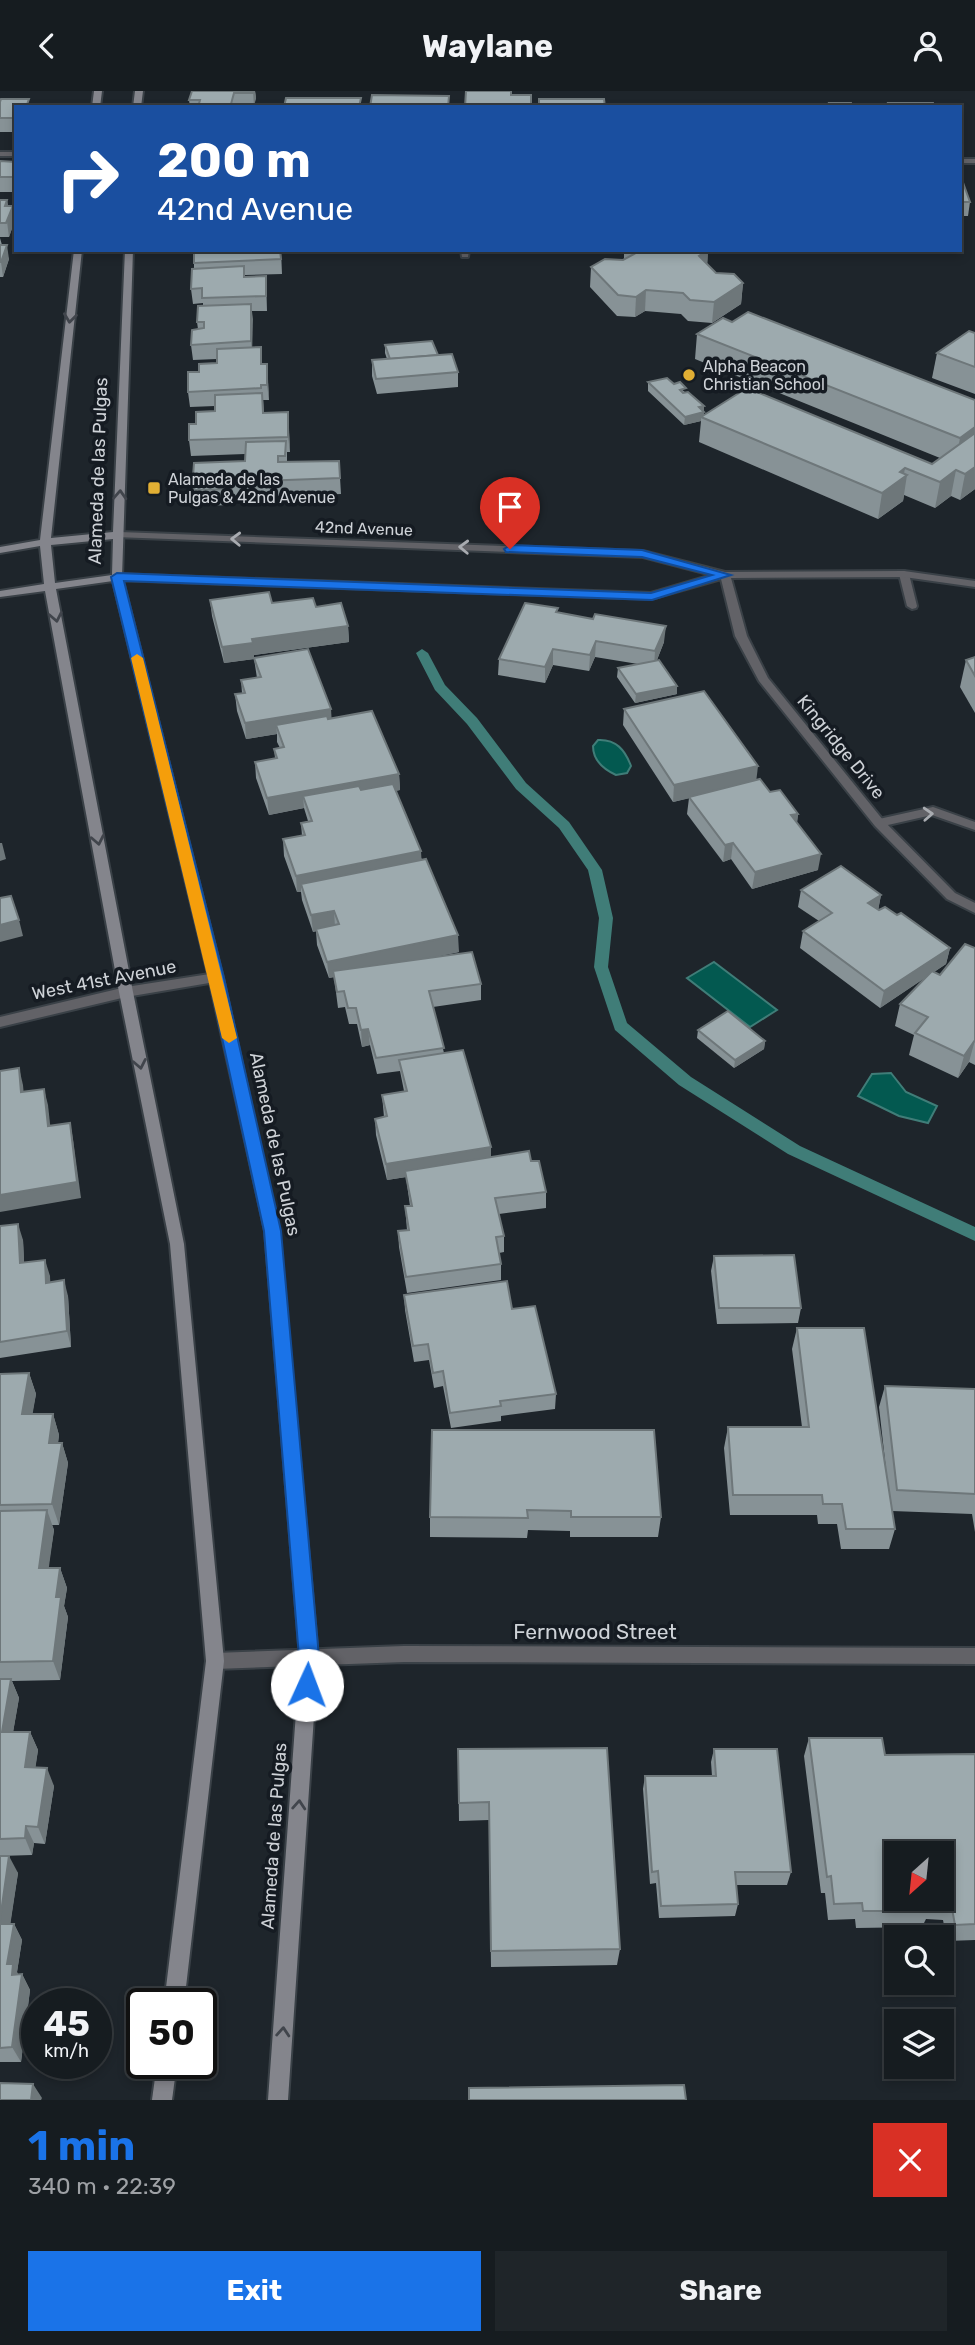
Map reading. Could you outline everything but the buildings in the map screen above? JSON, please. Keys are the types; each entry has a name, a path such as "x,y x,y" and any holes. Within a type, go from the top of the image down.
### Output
{"main road":[{"path":"78,252 45,542 50,586 126,992 177,1244 215,1661 176,1988"},
{"name":"Alameda de las Pulgas","path":"129,252 117,577 216,978 272,1231 309,1657 278,2100"},
{"name":"42nd Avenue","path":"0,551 45,542 119,535"},
{"name":"42nd Avenue","path":"0,594 117,577"},
{"path":"162,2100 165,2079"}],"street":[{"name":"42nd Avenue","path":"119,535 642,554 725,575 904,574 975,584"},
{"path":"904,574 912,606"},
{"name":"42nd Avenue","path":"117,577 652,596 725,575"},
{"name":"Kingridge Drive","path":"725,575 741,636 763,679 880,823 951,896 975,909"},
{"path":"880,823 933,811 975,827"},
{"name":"West 41st Avenue","path":"0,1022 126,992 216,978"},
{"name":"Fernwood Street","path":"215,1661 404,1654 975,1656"}],"shaded area":[{"path":"598,740 610,741 623,750 631,766 627,773 616,775 600,763 593,746"},
{"path":"714,962 777,1010 750,1027 687,978"},
{"path":"891,1073 906,1092 937,1106 928,1123 899,1116 858,1096 872,1074"}],"waterway":[{"path":"422,653 440,687 472,721 521,786 564,825 595,870 606,918 601,967 620,1026 685,1081 794,1150 975,1234"}],"slow traffic":[{"path":"137,658 229,1038"}],"place":[{"name":"Alpha Beacon Christian School","path":"689,375"},
{"name":"Alameda de las Pulgas & 42nd Avenue","path":"154,488"}],"route":[{"path":"307,1685 309,1657 272,1231 216,978 117,577 652,596 725,575 642,554 510,549"}]}
